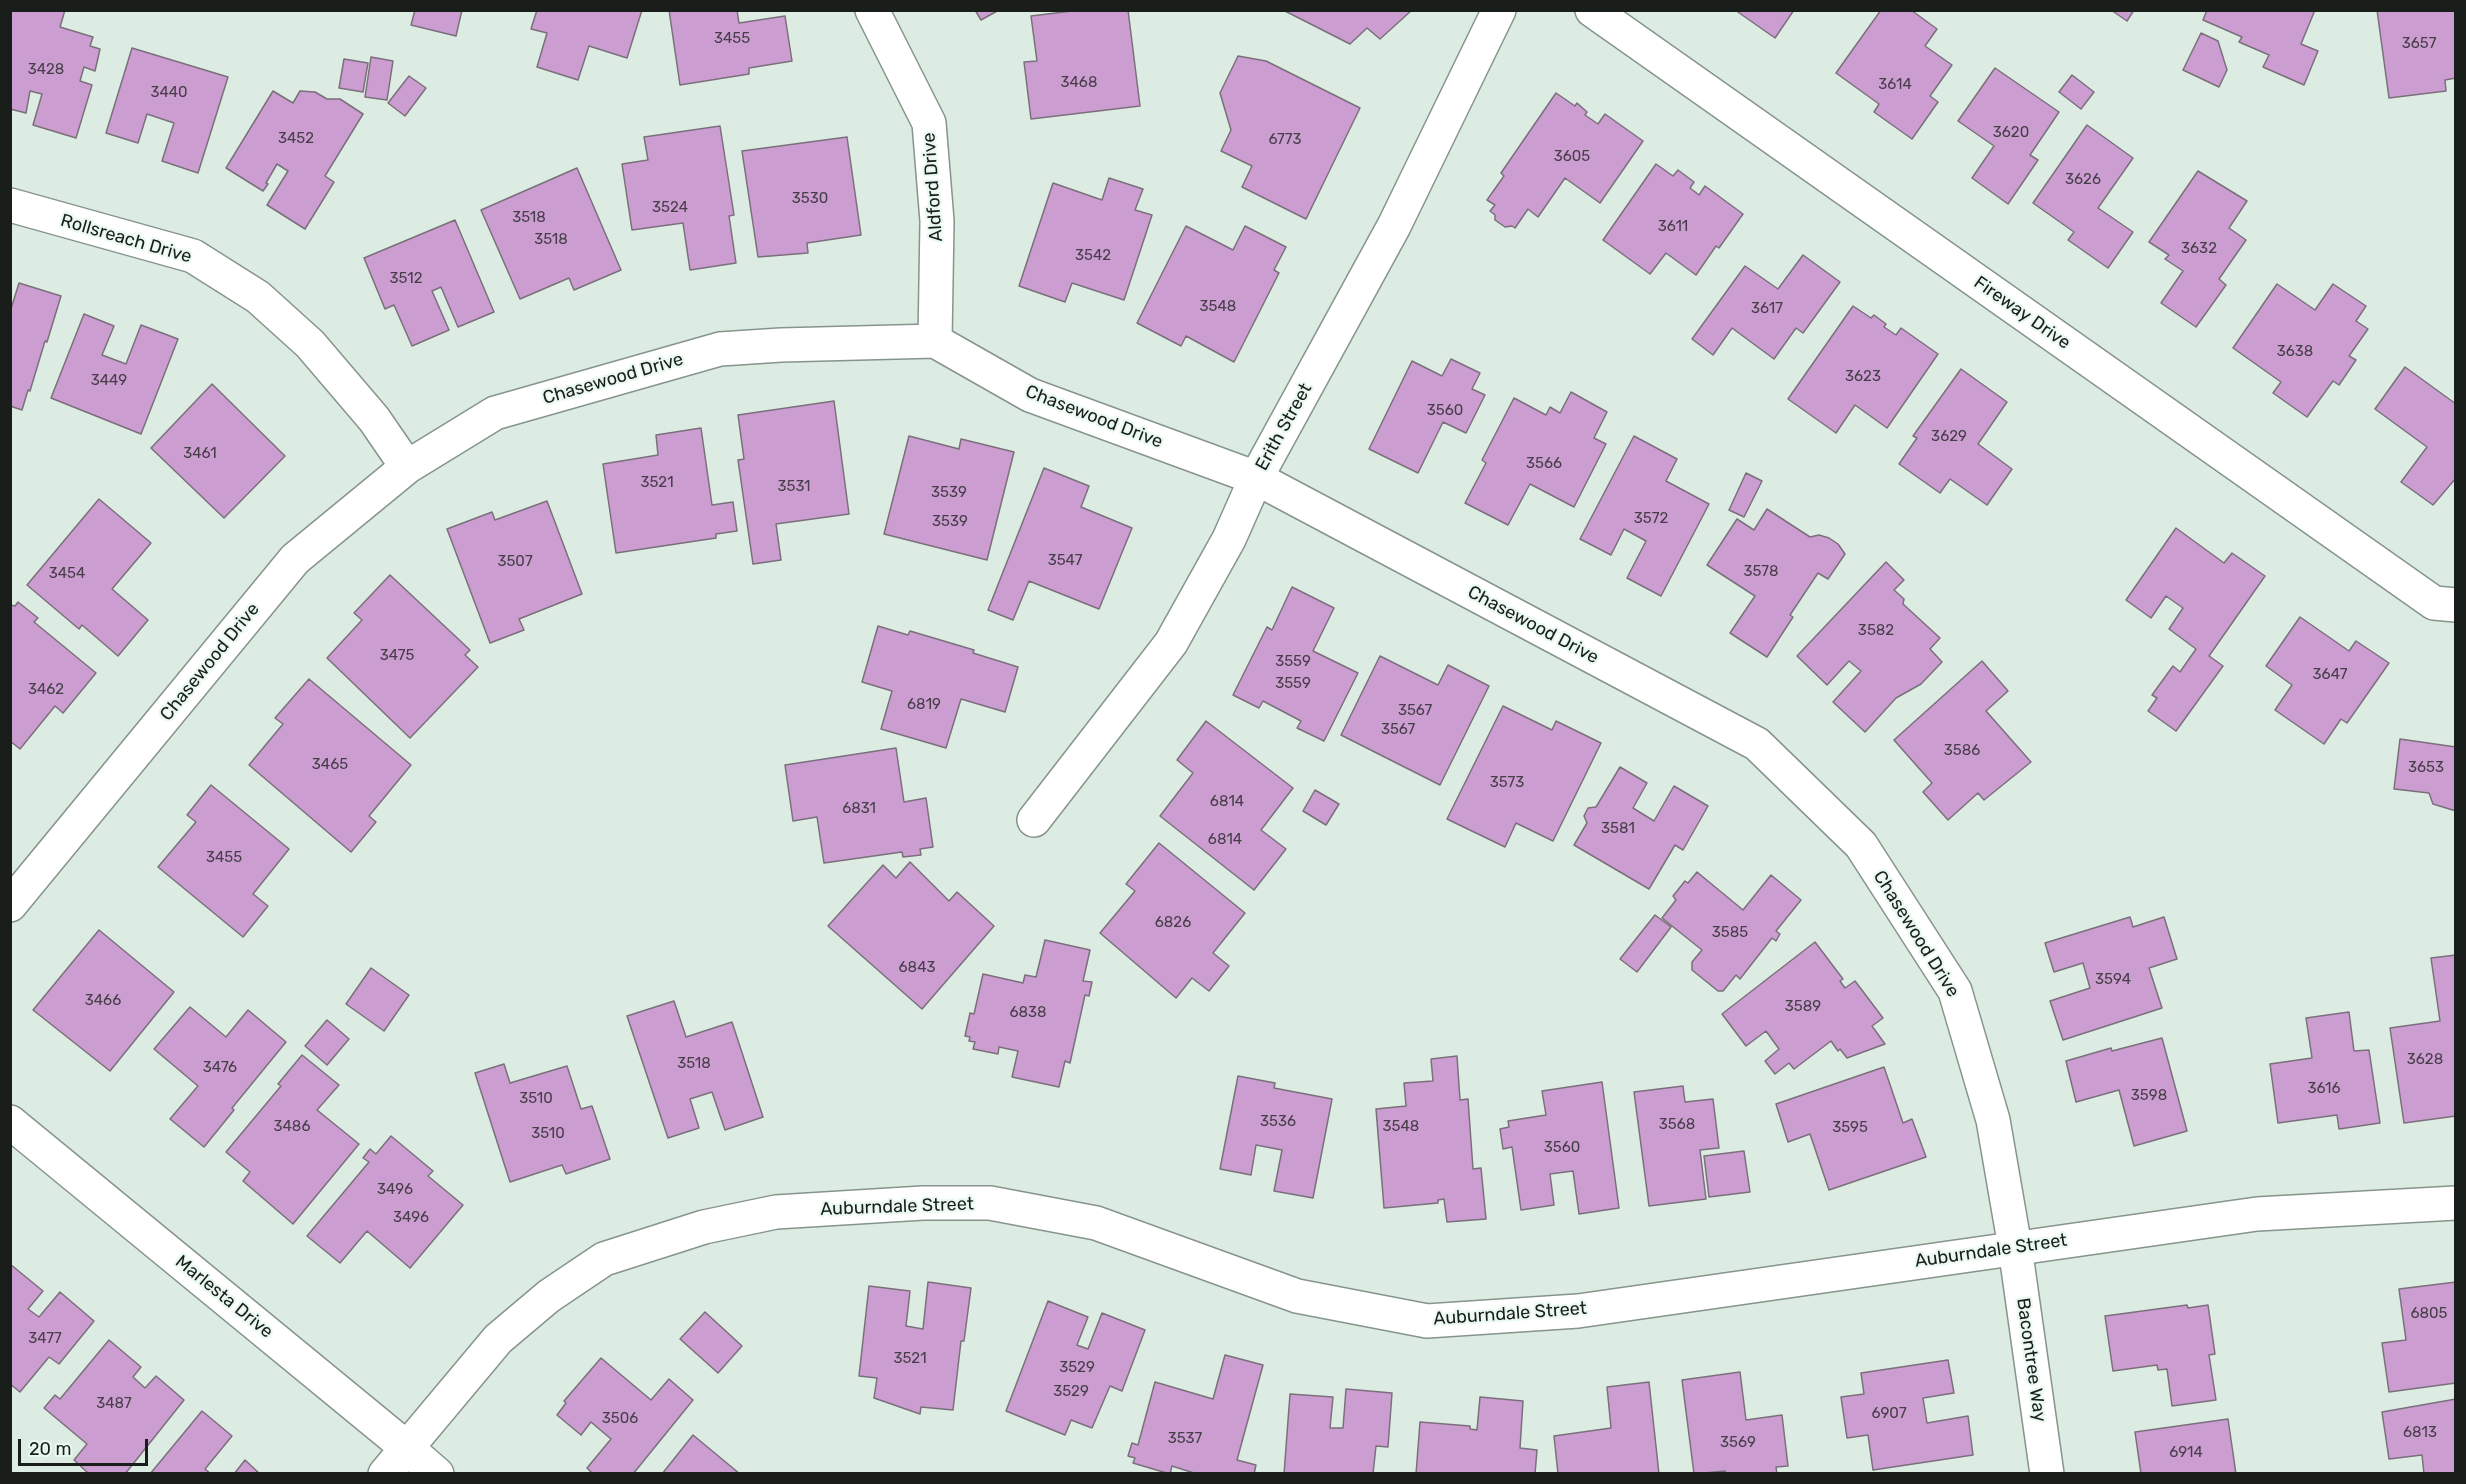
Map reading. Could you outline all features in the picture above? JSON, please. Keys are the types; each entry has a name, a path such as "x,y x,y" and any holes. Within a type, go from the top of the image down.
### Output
{"street":[{"name":"Aldford Drive","path":"872,10 929,123 938,221 934,341"},
{"name":"Erith Street","path":"1034,820 1171,643 1229,539 1256,478 1394,226 1499,10"},
{"name":"Fireway Drive","path":"1592,10 2434,603 2456,604"},
{"name":"Rollsreach Drive","path":"10,205 193,256 258,297 310,344 374,419 407,467"},
{"name":"Chasewood Drive","path":"10,905 295,559 407,467 495,413 720,349 934,341 1030,395 1256,478 1757,744 1861,845 1955,991 1993,1120 2015,1247"},
{"name":"Marlesta Drive","path":"10,1122 437,1473"},
{"name":"Auburndale Street","path":"385,1473 498,1339 549,1296 604,1259 704,1227 776,1212 924,1203 990,1203 1096,1223 1297,1296 1427,1321 1578,1311 2257,1214 2456,1203"},
{"name":"Bacontree Way","path":"2015,1247 2047,1473"}],"building":[{"path":"10,10 65,10 60,27 93,37 90,46 100,49 95,71 84,67 80,81 92,85 76,138 33,125 42,94 30,91 26,113 10,109"},
{"path":"415,10 462,10 456,36 411,25"},
{"path":"537,10 642,10 627,58 589,46 578,80 537,67 547,33 531,29"},
{"path":"669,10 737,10 739,23 785,16 792,61 749,68 749,74 680,85"},
{"path":"975,10 999,10 981,20"},
{"path":"1080,10 1128,10 1140,106 1031,119 1024,62 1037,61 1031,16"},
{"path":"1283,10 1412,10 1380,39 1367,28 1350,44"},
{"path":"1735,10 1794,10 1775,38"},
{"path":"1881,10 1911,10 1937,29 1925,46 1952,65 1930,96 1938,102 1912,139 1874,112 1879,104 1836,73"},
{"path":"2111,10 2134,10 2127,21"},
{"path":"2207,10 2315,10 2301,44 2318,51 2304,85 2263,67 2269,55 2239,42 2242,37 2203,20"},
{"path":"2377,10 2456,10 2456,78 2445,80 2446,91 2389,98"},
{"path":"2201,33 2218,41 2227,70 2219,87 2183,70"},
{"path":"132,48 228,77 198,173 162,161 174,123 147,114 138,143 106,133"},
{"path":"1238,56 1266,61 1360,108 1306,219 1242,187 1252,166 1221,151 1231,130 1220,93"},
{"path":"371,57 393,61 387,100 365,97"},
{"path":"344,59 368,63 363,92 339,88"},
{"path":"1995,68 2059,112 2030,155 2038,160 2008,204 1972,178 1994,146 1958,121"},
{"path":"2072,75 2094,92 2081,109 2059,92"},
{"path":"409,76 426,88 405,116 388,103"},
{"path":"273,91 293,103 300,91 315,92 327,99 340,99 363,114 325,176 334,182 305,229 267,205 288,171 277,164 263,191 226,168"},
{"path":"1556,93 1575,106 1577,103 1587,112 1585,115 1598,124 1605,114 1643,141 1600,203 1565,178 1538,217 1528,209 1515,228 1505,227 1495,220 1495,215 1490,211 1495,205 1487,200 1504,176 1501,173"},
{"path":"2087,125 2133,158 2098,208 2133,232 2108,268 2068,240 2074,232 2033,203"},
{"path":"720,126 734,215 729,216 736,263 690,270 683,223 632,230 622,164 648,160 644,137"},
{"path":"847,137 861,235 807,243 808,253 758,257 742,151"},
{"path":"1656,164 1673,176 1678,170 1694,182 1690,188 1699,195 1705,186 1743,214 1719,248 1716,246 1696,275 1666,253 1650,274 1603,240"},
{"path":"577,168 621,270 574,290 569,278 520,299 481,210"},
{"path":"2198,171 2247,201 2229,228 2246,240 2219,279 2226,285 2196,327 2161,303 2183,271 2165,259 2169,255 2149,242"},
{"path":"1109,178 1143,189 1135,210 1152,215 1124,300 1072,283 1065,302 1019,286 1053,183 1102,200"},
{"path":"455,220 494,312 458,327 441,287 432,291 449,330 412,346 394,305 385,309 364,258"},
{"path":"1186,226 1233,250 1245,226 1286,247 1274,270 1279,273 1234,362 1186,336 1181,346 1137,323"},
{"path":"1803,255 1840,282 1803,333 1796,328 1774,359 1732,328 1713,355 1692,339 1745,266 1778,289"},
{"path":"19,283 61,296 22,410 10,406 10,312"},
{"path":"2277,284 2315,310 2333,284 2366,306 2356,321 2368,329 2349,356 2356,360 2339,385 2333,381 2307,417 2273,393 2281,382 2233,348"},
{"path":"1853,306 1871,318 1874,315 1886,324 1884,327 1896,335 1901,328 1938,354 1887,428 1855,405 1836,433 1788,399"},
{"path":"84,314 114,326 102,355 126,364 141,325 178,339 141,434 51,398"},
{"path":"1451,359 1480,373 1472,389 1485,395 1466,433 1443,422 1418,473 1369,449 1412,361 1442,376"},
{"path":"2405,367 2456,404 2456,478 2433,505 2401,482 2427,447 2375,409"},
{"path":"1961,369 2007,402 1978,444 2012,469 1987,505 1950,479 1940,493 1899,464 1917,438 1913,436"},
{"path":"212,384 285,456 224,518 151,448"},
{"path":"1571,392 1607,412 1594,438 1606,444 1574,507 1530,484 1508,525 1465,503 1486,463 1482,460 1514,398 1546,415 1550,407 1560,413"},
{"path":"834,401 849,514 776,524 781,560 753,564 738,460 744,459 738,415"},
{"path":"701,428 712,505 733,502 737,531 716,534 716,538 616,553 603,464 658,455 656,435"},
{"path":"909,436 959,449 961,439 1014,452 987,560 884,534"},
{"path":"1634,436 1677,459 1666,481 1709,504 1661,596 1627,578 1646,541 1624,529 1611,555 1580,539"},
{"path":"1044,468 1089,486 1081,507 1132,528 1099,609 1029,581 1013,620 988,610"},
{"path":"1746,473 1762,481 1744,517 1729,510"},
{"path":"99,499 151,543 112,589 148,620 118,656 82,625 79,629 27,585"},
{"path":"547,501 582,594 519,619 524,630 490,643 447,529 492,512 495,520"},
{"path":"1767,509 1810,537 1819,535 1829,538 1838,544 1845,554 1828,579 1818,573 1790,615 1793,617 1767,657 1730,633 1755,596 1707,565 1737,519 1754,530"},
{"path":"2176,528 2224,563 2232,553 2265,576 2209,656 2223,666 2176,731 2148,711 2157,698 2152,695 2173,666 2180,672 2196,649 2169,629 2183,608 2166,596 2151,618 2126,600"},
{"path":"1886,562 1904,580 1894,590 1904,599 1903,604 1940,638 1930,649 1942,662 1921,684 1896,698 1865,732 1833,702 1861,671 1849,661 1827,685 1797,656"},
{"path":"390,575 470,650 465,655 478,667 410,738 327,658 362,620 354,613"},
{"path":"1292,587 1334,608 1313,651 1358,673 1324,741 1297,728 1301,721 1263,701 1259,708 1233,695 1267,627 1272,630"},
{"path":"18,602 38,618 34,622 96,673 63,713 55,706 20,749 10,741 10,605 15,606"},
{"path":"2300,617 2349,651 2356,641 2389,663 2347,723 2341,719 2324,744 2275,710 2292,685 2266,666"},
{"path":"878,626 908,635 910,631 974,650 973,653 1018,667 1005,712 961,699 946,748 881,729 892,691 862,682"},
{"path":"1380,656 1438,685 1448,665 1489,686 1440,785 1341,735"},
{"path":"1982,661 2008,691 1986,711 2031,762 1984,800 1978,793 1948,820 1923,792 1932,783 1894,740"},
{"path":"309,679 411,765 369,816 376,822 351,852 249,765 283,724 275,718"},
{"path":"1503,706 1552,730 1556,721 1601,743 1553,841 1516,823 1505,847 1447,819"},
{"path":"1206,721 1293,788 1261,830 1286,849 1254,890 1160,816 1193,773 1177,760"},
{"path":"2400,739 2456,747 2456,811 2433,804 2429,793 2394,789"},
{"path":"896,748 904,802 926,798 933,847 920,849 921,855 903,857 902,852 824,863 817,817 793,821 785,765"},
{"path":"1620,767 1647,783 1633,808 1654,821 1674,786 1708,806 1683,850 1675,845 1649,889 1574,845 1587,823 1584,816 1588,808 1596,807"},
{"path":"211,785 289,849 253,894 268,906 243,937 158,867 196,822 187,815"},
{"path":"1315,790 1339,804 1326,825 1303,811"},
{"path":"1159,843 1245,913 1213,953 1229,966 1209,991 1192,978 1176,998 1100,933 1135,891 1126,884"},
{"path":"910,862 949,901 957,892 994,926 922,1009 828,926 883,865 896,878"},
{"path":"1697,872 1743,910 1771,875 1801,900 1776,931 1780,934 1776,941 1772,938 1740,979 1736,975 1723,991 1718,991 1692,970 1692,962 1702,950 1662,918 1676,900 1673,896 1685,881 1688,883"},
{"path":"1655,915 1671,927 1637,972 1620,959"},
{"path":"2130,917 2133,927 2164,917 2177,959 2149,968 2162,1008 2063,1040 2050,1001 2090,988 2083,963 2054,972 2045,943"},
{"path":"99,930 174,992 110,1071 33,1010"},
{"path":"1045,940 1090,950 1083,981 1092,982 1089,996 1085,995 1070,1063 1065,1061 1059,1087 1012,1077 1018,1051 999,1047 998,1054 973,1049 975,1042 969,1041 970,1037 965,1036 970,1013 974,1014 983,974 1023,983 1025,975 1036,977"},
{"path":"1815,942 1843,979 1840,981 1845,988 1855,981 1883,1018 1872,1026 1885,1044 1847,1058 1831,1041 1794,1069 1789,1063 1775,1074 1765,1061 1779,1049 1766,1031 1746,1046 1722,1014"},
{"path":"2456,955 2456,1116 2404,1123 2390,1028 2440,1021 2431,958"},
{"path":"371,968 409,995 384,1031 346,1004"},
{"path":"674,1001 686,1037 732,1022 763,1117 725,1130 712,1092 690,1099 699,1128 668,1138 627,1016"},
{"path":"190,1007 226,1037 248,1010 286,1042 232,1108 234,1110 204,1147 170,1119 198,1086 154,1049"},
{"path":"2349,1012 2354,1051 2369,1050 2380,1123 2339,1129 2337,1115 2278,1123 2270,1064 2312,1058 2306,1018"},
{"path":"327,1020 349,1039 327,1065 305,1046"},
{"path":"2162,1038 2187,1131 2134,1146 2119,1090 2076,1102 2066,1061 2111,1048 2112,1051"},
{"path":"302,1055 339,1085 317,1110 359,1144 293,1224 243,1181 250,1172 226,1152 281,1086 278,1084"},
{"path":"1457,1056 1460,1100 1468,1099 1473,1169 1481,1168 1486,1219 1447,1222 1444,1199 1438,1200 1438,1203 1384,1208 1376,1109 1406,1106 1404,1083 1433,1081 1431,1059"},
{"path":"504,1064 510,1083 567,1066 581,1109 592,1106 610,1159 566,1174 562,1165 510,1182 475,1073"},
{"path":"1884,1067 1903,1123 1912,1119 1926,1157 1829,1190 1810,1134 1788,1142 1776,1104"},
{"path":"1238,1076 1275,1083 1274,1088 1332,1099 1313,1198 1274,1191 1282,1150 1256,1145 1251,1175 1220,1169"},
{"path":"1602,1082 1619,1208 1579,1214 1573,1171 1550,1174 1554,1205 1521,1210 1512,1147 1503,1149 1500,1129 1509,1127 1508,1121 1546,1115 1542,1091"},
{"path":"1683,1086 1685,1102 1713,1099 1719,1148 1700,1150 1706,1199 1649,1206 1634,1092"},
{"path":"391,1136 433,1171 428,1176 463,1205 410,1268 367,1231 340,1263 307,1236 369,1162 363,1158 370,1149 376,1154"},
{"path":"1744,1151 1750,1192 1709,1197 1704,1156"},
{"path":"10,1264 43,1291 28,1309 39,1317 60,1292 94,1321 59,1364 49,1357 20,1392 10,1384"},
{"path":"928,1282 971,1288 964,1341 961,1341 953,1410 921,1407 920,1414 874,1398 877,1378 859,1376 869,1286 910,1291 906,1326 923,1329"},
{"path":"2456,1282 2456,1383 2389,1392 2382,1343 2406,1340 2399,1289"},
{"path":"1048,1301 1088,1317 1077,1345 1088,1349 1102,1313 1145,1330 1122,1391 1110,1386 1092,1428 1071,1420 1065,1435 1006,1411"},
{"path":"2187,1305 2188,1308 2208,1305 2215,1354 2209,1355 2216,1400 2172,1406 2167,1369 2158,1370 2157,1365 2113,1371 2105,1316"},
{"path":"705,1312 742,1346 718,1373 680,1339"},
{"path":"109,1340 141,1367 133,1377 145,1388 156,1376 184,1400 125,1474 89,1474 74,1460 87,1444 44,1408 55,1395 60,1399"},
{"path":"1225,1355 1263,1365 1237,1460 1256,1465 1254,1474 1197,1474 1172,1466 1170,1474 1133,1463 1135,1458 1128,1456 1132,1443 1138,1445 1155,1382 1213,1399"},
{"path":"601,1358 651,1400 669,1379 693,1400 633,1474 593,1474 587,1468 611,1439 591,1422 581,1435 557,1415 566,1403 564,1401"},
{"path":"1948,1360 1954,1393 1923,1398 1927,1423 1968,1416 1973,1455 1873,1470 1868,1435 1847,1438 1841,1397 1864,1394 1861,1373"},
{"path":"1740,1372 1746,1420 1782,1415 1788,1466 1776,1467 1777,1474 1726,1474 1725,1471 1694,1474 1682,1380"},
{"path":"1649,1382 1659,1474 1558,1474 1554,1436 1611,1428 1607,1387"},
{"path":"1346,1389 1392,1393 1388,1447 1376,1446 1373,1474 1284,1474 1290,1394 1333,1397 1330,1428 1343,1428"},
{"path":"1480,1397 1523,1401 1520,1448 1537,1450 1535,1474 1416,1474 1420,1422 1470,1426 1470,1429 1477,1430"},
{"path":"2456,1399 2456,1474 2424,1474 2422,1455 2389,1459 2382,1412"},
{"path":"202,1411 232,1436 205,1469 211,1474 150,1474"},
{"path":"2228,1419 2236,1474 2141,1474 2135,1432"},
{"path":"693,1435 740,1474 662,1474"},
{"path":"245,1460 260,1474 234,1474"}]}
